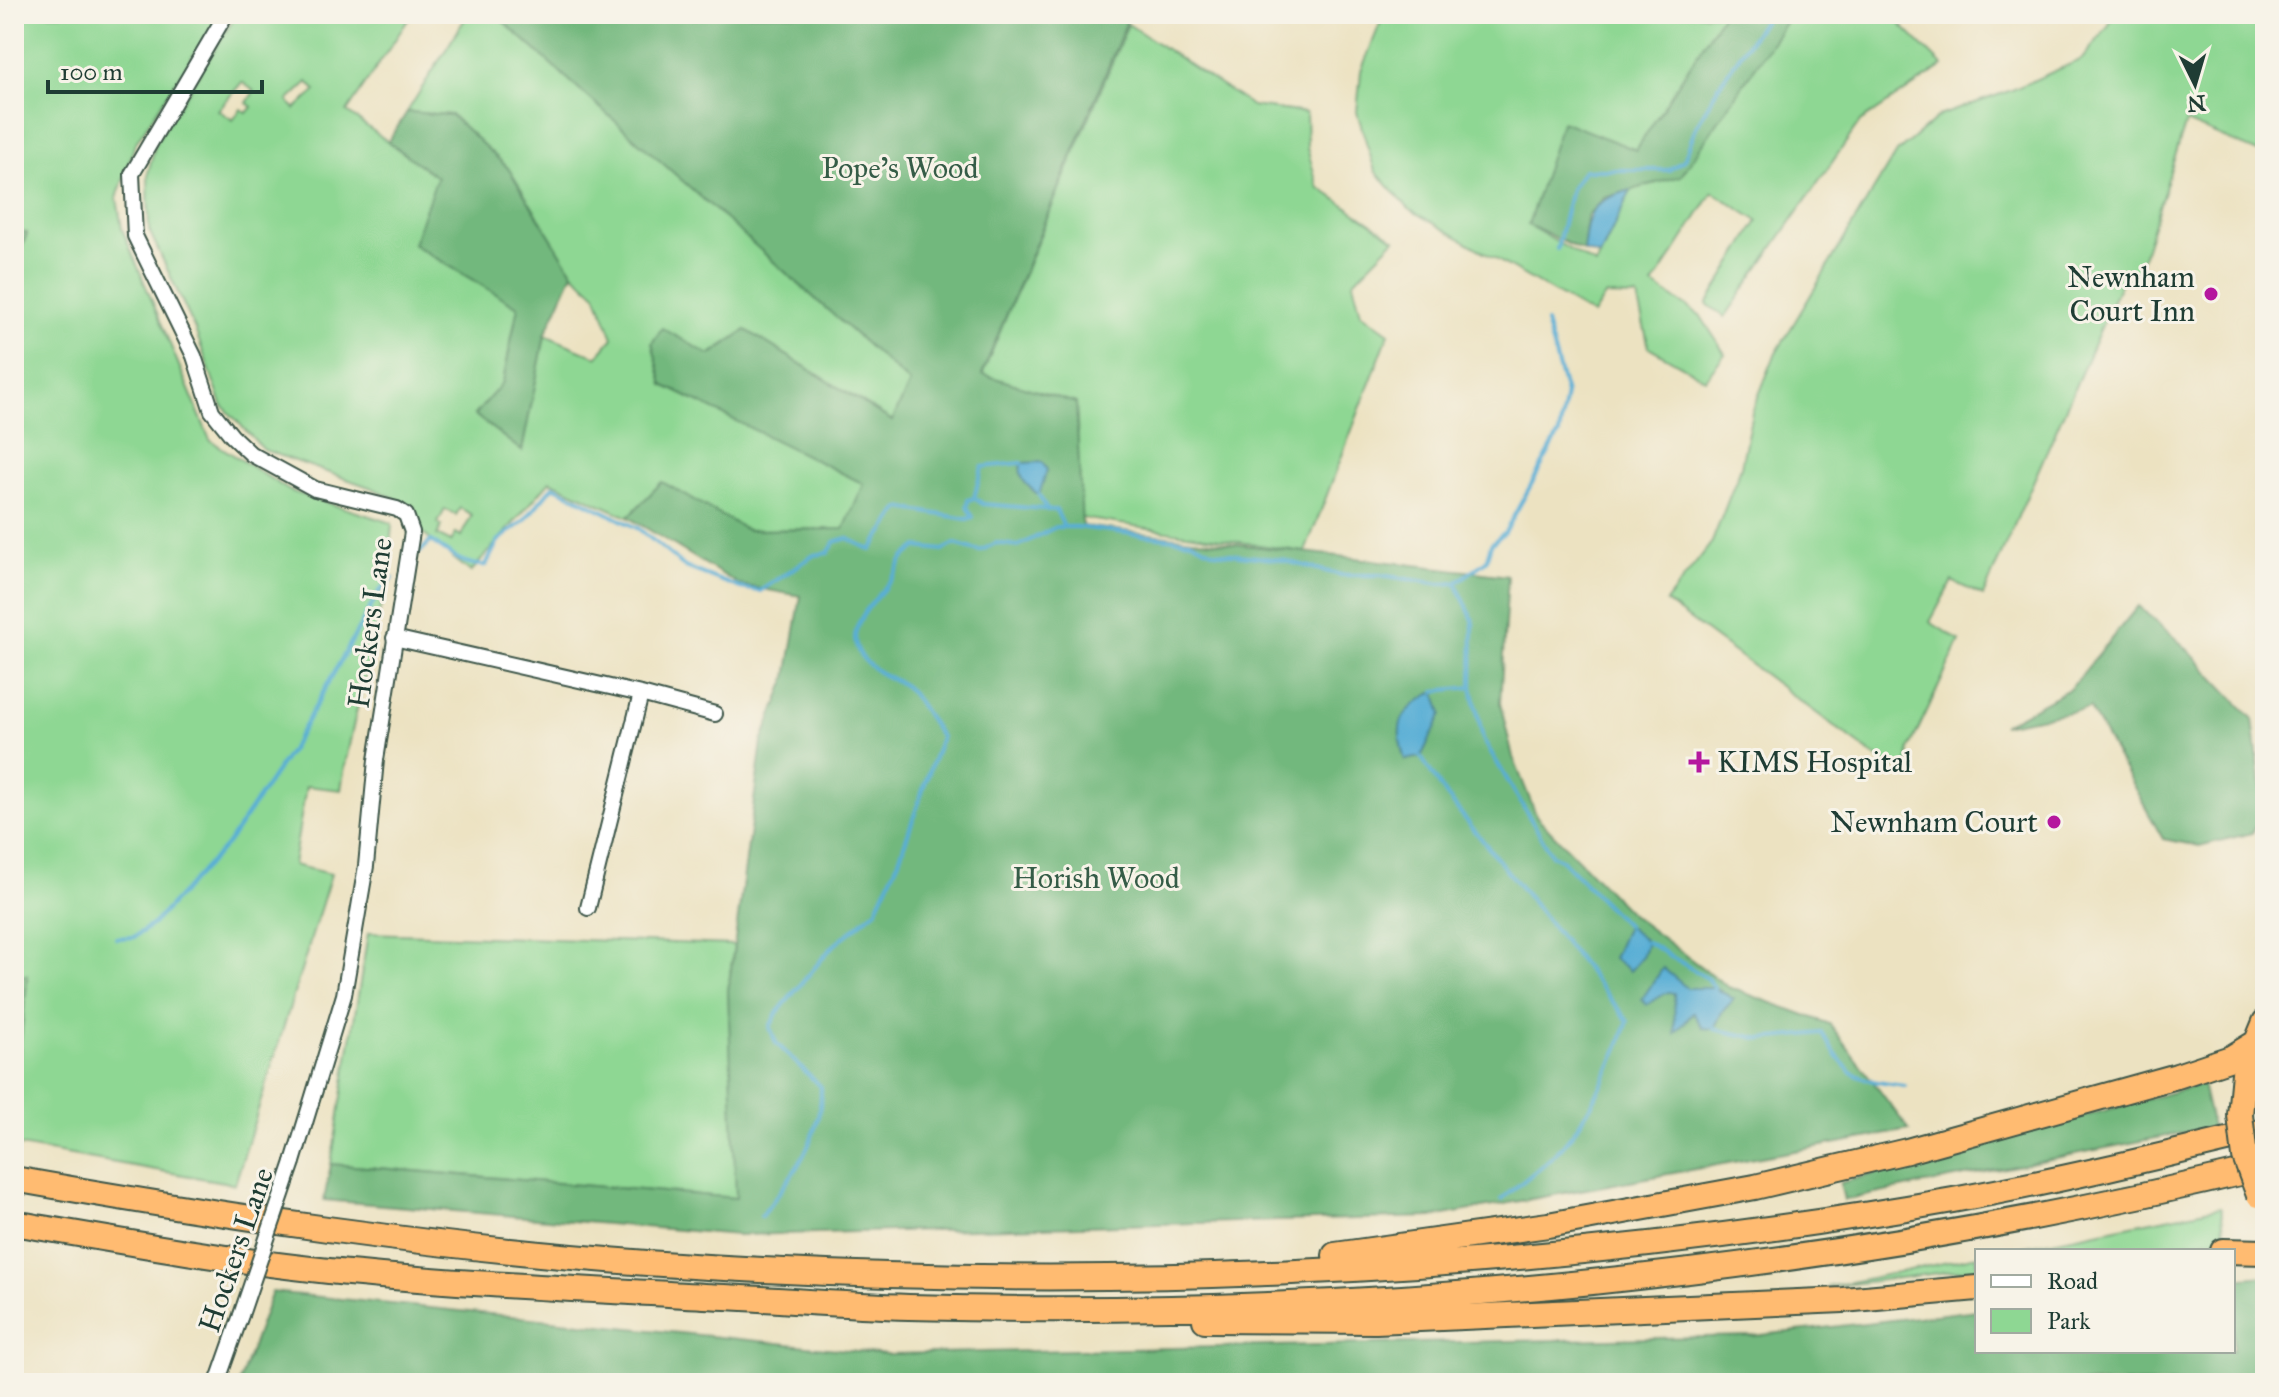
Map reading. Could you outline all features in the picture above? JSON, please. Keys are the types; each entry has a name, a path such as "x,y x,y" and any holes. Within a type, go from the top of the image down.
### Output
{"highway":[{"path":"2259,1033 2244,1073 2240,1115 2245,1157 2262,1201"},
{"path":"1258,1271 1352,1251 1630,1211 1810,1174 2177,1076 2231,1058 2259,1033"},
{"path":"14,1179 334,1228 643,1263 931,1277 1141,1276 1521,1255 1845,1217 2066,1178 2265,1131"},
{"path":"14,1223 330,1271 908,1307 1117,1308 1455,1294 1695,1269 1860,1247 2036,1218 2265,1167"},
{"path":"2235,1251 2265,1252"},
{"path":"1117,1308 1204,1320 1376,1321 1815,1302 1975,1288"}],"street":[{"name":"Hockers Lane","path":"217,1383 293,1162 344,995 366,866 376,760 412,532 406,515 375,503 315,489 260,460 232,436 212,411 194,356 135,236 132,174 226,14"},
{"path":"394,638 641,694 715,714"},
{"path":"588,908 641,694"}],"green space":[{"path":"14,14 220,14 135,144 117,198 122,229 210,440 290,491 392,523 384,590 341,790 306,786 293,865 331,874 235,1184 14,1145 14,1099 27,975 14,977 14,268 27,234 14,229"},
{"path":"237,14 412,14 347,112 437,177 414,245 518,307 503,382 475,415 522,451 545,335 597,357 613,338 596,294 573,273 508,168 451,115 407,112 468,14 489,14 505,23 910,383 893,421 746,330 664,385 865,484 845,529 747,530 662,482 628,517 550,481 471,572 417,529 414,507 372,488 264,450 222,405 194,327 149,230 148,173 156,142","holes":["242,82 254,91 247,103 252,107 247,113 241,109 233,120 218,110","308,82 316,91 295,109 288,101","460,508 472,515 461,536 456,533 451,542 437,535 442,526 438,523 445,509 456,515"]},
{"name":"Horish Wood","path":"489,14 1130,14 982,374 1076,403 1082,526 1508,576 1500,703 1513,757 1537,817 1633,916 1728,987 1830,1024 1909,1130 1433,1217 738,1235 324,1200 331,1164 736,1198 728,991 762,742 787,677 801,596 740,585 628,517 662,482 747,530 844,529 864,484 663,385 652,343 662,328 710,355 746,330 892,421 910,383 505,23"},
{"path":"1384,14 1723,14 1636,150 1563,122 1528,225 1596,265 1631,190 1681,176 1791,14 1890,14 1943,66 1860,122 1725,317 1707,304 1758,221 1713,192 1653,285 1700,315 1725,354 1705,379 1649,347 1637,297 1605,296 1593,315 1409,209 1375,171 1357,112 1361,71"},
{"path":"1723,14 1791,14 1681,176 1604,198 1587,216 1583,251 1528,225 1562,121 1636,150"},
{"path":"2114,14 2265,14 2265,155 2186,122 2135,282 2121,282 1983,596 1952,581 1930,622 1960,641 1909,749 1908,763 1891,768 1666,602 1712,542 1741,467 1752,412 1775,355 1895,154 1939,116 2012,90 2082,59 2108,27"},
{"path":"1128,24 1252,106 1306,113 1307,148 1318,187 1395,239 1353,282 1361,313 1389,333 1305,552 1081,518 1076,403 982,375"},
{"path":"407,112 451,115 508,168 573,273 545,335 522,451 475,415 503,382 518,307 413,244 437,177 388,142"},
{"path":"14,229 27,233 14,267"},
{"path":"2138,606 2184,646 2253,719 2264,812 2252,833 2199,846 2163,839 2090,708 2002,725 2071,688"},
{"path":"368,933 734,945 728,991 737,1198 331,1164"},
{"path":"28,975 14,1099 14,977"},
{"path":"2202,1084 2212,1127 1844,1200 1840,1183"},
{"path":"2221,1207 2225,1238 2136,1249 2013,1249"},
{"path":"1975,1256 1975,1268 1827,1287"},
{"path":"2265,1276 2265,1383 239,1383 272,1292 887,1354 1753,1336 1975,1310 1975,1353 2235,1353 2235,1279"}],"water":[{"path":"1631,190 1600,256 1583,251 1587,226 1594,210 1607,199"},
{"path":"1042,462 1047,470 1039,495 1024,482 1020,469 1021,463"},
{"path":"1435,691 1442,714 1421,757 1405,760 1400,736 1403,718"},
{"path":"1627,926 1647,942 1642,957 1630,971 1613,958"},
{"path":"1663,968 1687,988 1715,988 1734,999 1722,1012 1714,1029 1703,1028 1693,1013 1675,1033 1674,993 1668,992 1646,1005 1642,999"}],"waterway":[{"path":"1557,249 1571,189 1584,170 1669,170 1684,160 1696,127 1718,87 1768,14"},
{"path":"761,1216 794,1172 811,1140 820,1106 821,1087 776,1043 770,1027 777,1013 831,948 876,910 899,860 941,737 909,690 877,671 863,659 857,647 855,636 858,624 895,575 905,556 917,547 943,550 955,544 980,551 996,543 1018,546 1056,527 1077,527 1191,541 1214,552 1282,560 1341,575 1380,575 1441,584 1456,583 1486,561 1491,544 1505,532 1559,434 1566,394 1546,323"},
{"path":"420,552 431,541 464,561 486,565 498,541 525,520 553,486 639,529 685,567 740,588 760,591 814,555 828,553 835,542 847,538 871,550 900,508 967,519 973,517 967,507 968,500 974,498 982,467 1021,463"},
{"path":"1039,495 1047,510"},
{"path":"974,498 983,504 1056,510 1064,527"},
{"path":"116,938 134,937 153,924 228,843 292,748 379,592 393,578"},
{"path":"1456,583 1473,620 1472,687 1483,739 1552,855 1562,860 1627,926"},
{"path":"1435,691 1472,687"},
{"path":"1421,757 1446,795 1628,1021 1606,1076 1576,1129 1551,1158 1502,1199"},
{"path":"1647,942 1707,978 1715,988"},
{"path":"1714,1029 1762,1039 1822,1033 1839,1059 1854,1074 1905,1086"}],"place":[{"name":"Newnham Court Inn","path":"2211,294"},
{"name":"KIMS Hospital","path":"1699,762"},
{"name":"Newnham Court","path":"2054,822"}],"park label":[{"name":"Pope's Wood","path":"900,168"}]}
